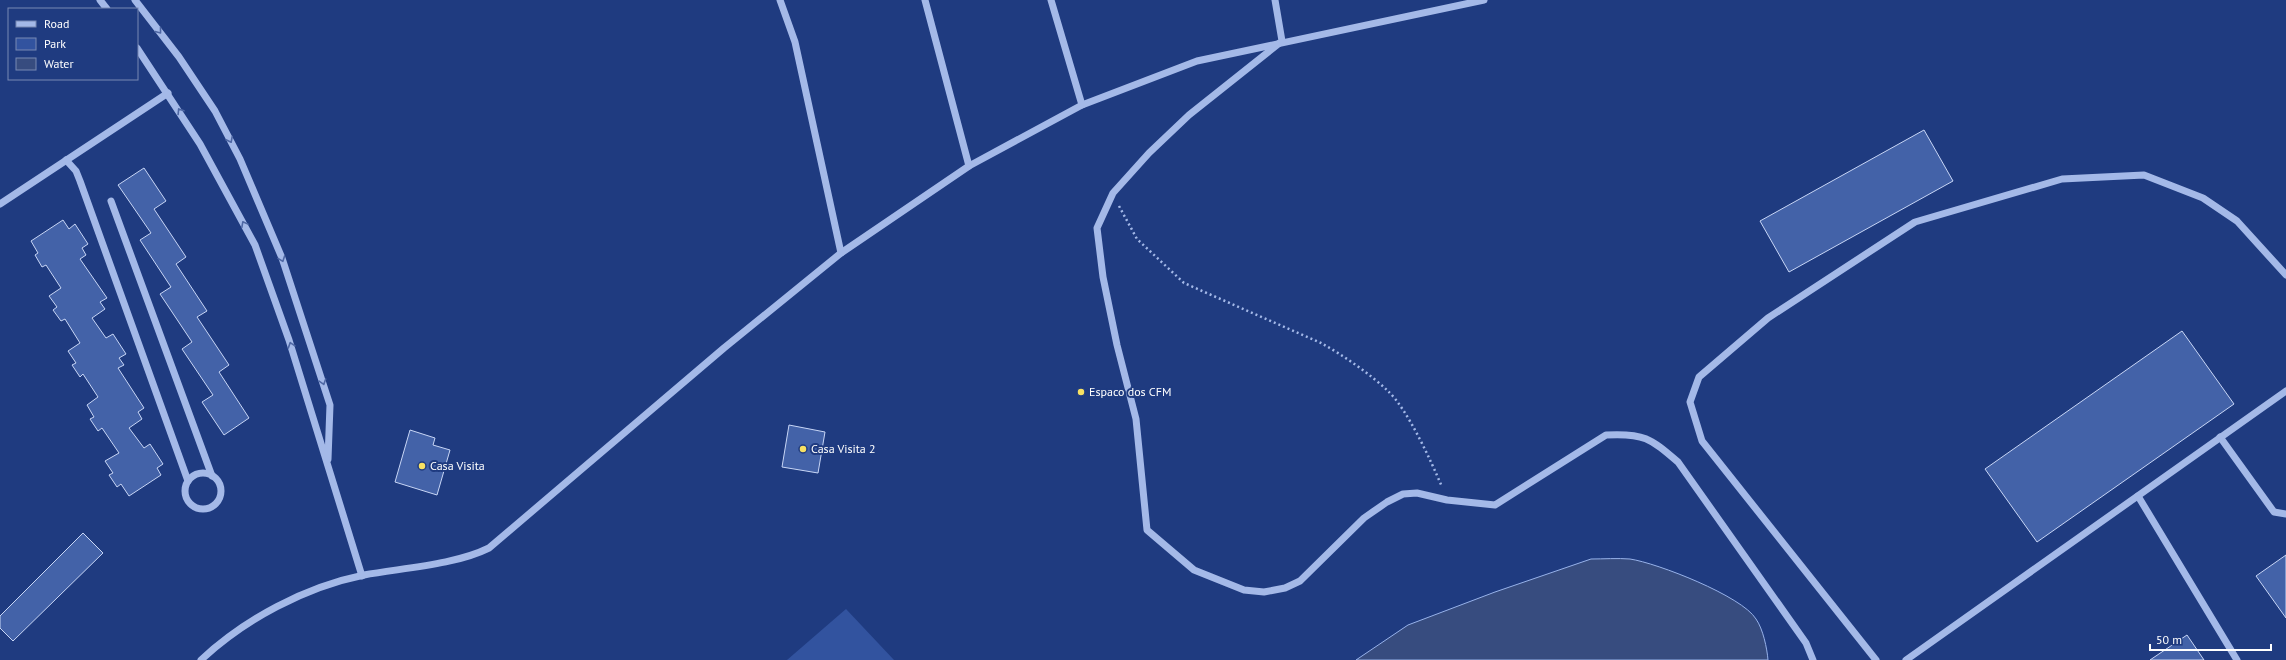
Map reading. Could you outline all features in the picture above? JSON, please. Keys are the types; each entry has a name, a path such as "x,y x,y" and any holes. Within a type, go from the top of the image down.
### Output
{"street":[{"path":"100,0 107,8"},
{"path":"136,0 179,57 215,111 240,159 282,258 330,405 328,463"},
{"path":"780,0 795,42 841,253"},
{"path":"925,0 969,166"},
{"path":"1050,0 1082,106"},
{"path":"1275,0 1282,41"},
{"path":"201,660 243,627 272,610 309,592 362,576 468,556 489,548 724,348 841,253 969,166 1082,106 1197,61 1282,41 1468,2 1484,0"},
{"path":"1282,41 1189,116 1149,153 1113,193 1097,228 1103,277 1117,345 1136,419 1147,530 1194,570 1244,590 1264,592 1285,588 1300,580 1364,518 1387,502 1403,494 1417,493 1447,500 1495,505 1606,435 1625,434 1651,439 1678,462 1806,643 1813,660"},
{"path":"138,49 168,93 200,144 255,245 289,340 362,576"},
{"path":"0,203 168,93"},
{"path":"66,160 76,171 80,181 188,481"},
{"path":"1876,660 1702,441 1690,402 1699,377 1768,318 1915,222 2062,179 2144,175 2203,198 2237,221 2286,275"},
{"path":"111,201 212,476 220,487 220,494 213,505 206,508 200,508 188,501 185,487 188,481 196,474 202,473 212,476"},
{"path":"1906,660 2286,391"},
{"path":"2220,437 2274,512 2286,514"},
{"path":"2138,496 2237,660"}],"path":[{"path":"1113,193 1137,239 1184,283 1335,351 1388,391 1398,403 1436,468 1447,500"}],"green space":[{"path":"846,609 894,660 787,660"}],"water":[{"path":"1591,559 1630,559 1643,562 1698,582 1734,600 1748,610 1756,619 1761,628 1768,660 1356,660 1408,625 1495,592"}],"building":[{"path":"1924,130 1953,181 1789,272 1760,221"},
{"path":"144,168 166,201 154,209 186,257 176,264 207,311 197,317 229,365 219,372 249,418 224,435 202,402 213,395 182,349 192,342 160,294 171,287 140,240 151,233 118,185"},
{"path":"63,220 69,229 75,224 88,244 82,248 86,255 80,259 107,298 100,302 105,309 92,318 106,338 113,334 126,354 119,358 124,365 118,368 144,408 138,412 142,419 129,428 144,448 150,444 163,464 157,468 161,475 129,496 121,484 117,487 109,475 113,473 105,461 119,453 102,428 98,431 90,419 94,417 87,405 98,397 83,374 80,377 72,365 76,363 68,351 80,343 65,319 61,321 53,310 57,307 49,296 61,288 46,265 42,267 35,255 38,253 31,241"},
{"path":"2182,331 2234,404 2037,542 1985,469"},
{"name":"Casa Visita 2","path":"789,425 825,432 818,473 782,467"},
{"name":"Casa Visita","path":"410,430 435,438 433,445 450,450 437,495 395,482"},
{"path":"83,533 103,553 13,641 0,628 0,616"},
{"path":"2286,555 2286,618 2256,576"},
{"path":"2187,635 2204,660 2150,660"}],"place":[{"name":"Espaco dos CFM","path":"1081,392"},
{"name":"Casa Visita 2","path":"803,449"},
{"name":"Casa Visita","path":"422,466"}]}
